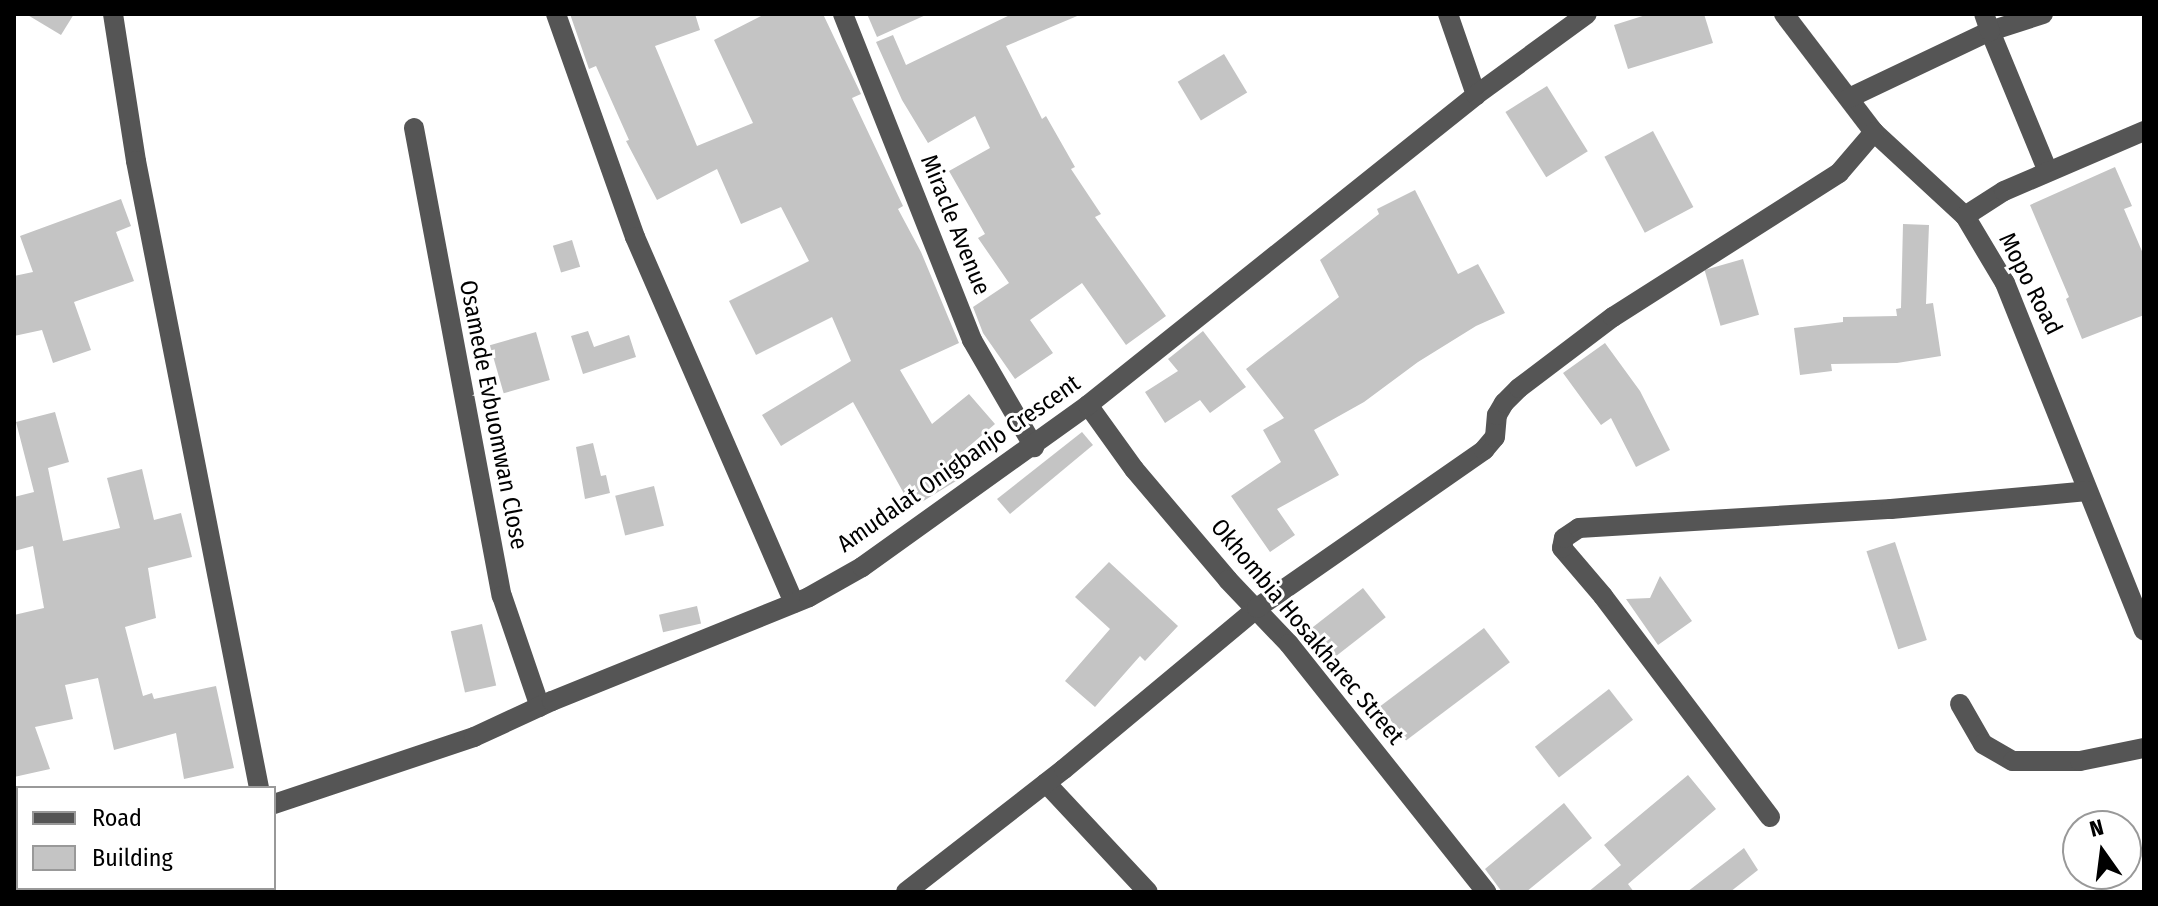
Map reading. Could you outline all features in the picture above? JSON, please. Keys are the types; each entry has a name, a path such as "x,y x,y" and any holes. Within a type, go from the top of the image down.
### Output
{"street":[{"path":"113,14 136,161 259,786"},
{"path":"556,14 635,237 794,603"},
{"name":"Miracle Avenue","path":"843,14 972,340 1034,447"},
{"path":"1448,14 1476,95"},
{"name":"Amudalat Onigbanjo Crescent","path":"276,803 474,737 794,603 862,567 1034,447 1476,95 1587,14"},
{"name":"Mopo Road","path":"1784,14 1874,132 1965,216 2005,283 2029,335 2087,491 2144,630"},
{"path":"1849,98 1987,22 2043,14"},
{"path":"1987,22 2048,172"},
{"name":"Osamede Evbuomwan Close","path":"414,128 502,596 540,707"},
{"path":"1965,216 2004,191 2144,131"},
{"path":"906,892 1046,783 1257,608 1484,450 1495,437 1497,415 1519,388 1613,317 1839,173 1874,132"},
{"name":"Okhombia Hosakharec Street","path":"1088,405 1134,469 1228,580 1257,608 1486,892"},
{"path":"1770,817 1603,596 1562,548 1564,538 1579,528 1891,509 2087,491"},
{"path":"1960,704 1983,744 2013,761 2080,761 2144,748"},
{"path":"1046,783 1148,892"}],"building":[{"path":"26,14 74,14 61,35"},
{"path":"570,14 695,14 700,30 655,46 697,146 753,123 714,40 765,14 823,14 861,94 852,98 903,206 898,209 921,252 959,343 900,370 932,424 969,394 995,424 946,466 956,481 912,508 853,402 781,446 762,415 851,361 832,317 756,355 729,301 809,261 781,207 741,224 717,169 657,200 626,141 629,140 596,66 589,69"},
{"path":"867,14 928,14 877,37"},
{"path":"1012,14 1082,14 1006,46 1042,119 1046,116 1075,167 1071,169 1101,214 1095,217 1166,316 1126,345 1082,283 1030,320 1053,353 1015,379 983,333 973,307 1009,283 978,238 985,234 949,171 990,148 975,116 928,143 902,100 876,42 893,35 906,65"},
{"path":"1649,14 1704,14 1713,43 1628,69 1614,25"},
{"path":"1224,54 1247,93 1201,120 1178,82"},
{"path":"1547,86 1588,151 1546,177 1505,112"},
{"path":"1653,131 1693,207 1645,233 1604,157"},
{"path":"2115,167 2132,206 2124,209 2144,256 2144,315 2082,339 2066,299 2069,297 2030,205"},
{"path":"1415,190 1458,274 1478,264 1505,313 1476,326 1418,362 1364,402 1314,430 1339,475 1277,509 1295,535 1270,552 1231,496 1281,462 1263,430 1284,418 1246,369 1339,297 1320,260 1379,214 1377,209"},
{"path":"121,199 131,226 116,232 134,281 74,302 91,350 53,363 42,330 14,336 14,276 33,272 20,236"},
{"path":"1903,224 1929,225 1926,304 1933,303 1941,356 1897,363 1831,364 1832,371 1800,375 1794,328 1843,322 1843,317 1897,316 1896,309 1901,308"},
{"path":"572,240 580,267 561,273 553,246"},
{"path":"1743,259 1759,315 1721,326 1705,270"},
{"path":"588,331 594,347 629,335 636,357 583,374 571,336"},
{"path":"1203,331 1246,387 1210,413 1200,400 1165,423 1145,392 1178,371 1168,359"},
{"path":"536,332 550,380 504,393 490,345"},
{"path":"1605,343 1640,391 1670,450 1636,467 1611,418 1601,425 1563,373"},
{"path":"55,412 69,462 48,468 63,541 120,528 107,478 142,469 154,520 181,513 192,557 148,568 156,618 125,627 143,696 152,693 154,699 216,686 234,768 184,779 176,733 114,750 98,678 65,685 73,719 35,727 50,769 14,777 14,615 44,608 33,546 14,551 14,497 34,492 16,422"},
{"path":"1082,432 1093,445 1010,514 997,499"},
{"path":"593,443 601,476 606,475 610,493 585,499 576,447"},
{"path":"654,486 664,526 625,535 615,496"},
{"path":"1895,542 1927,640 1898,649 1866,551"},
{"path":"1109,562 1178,626 1145,661 1140,656 1095,707 1065,681 1110,629 1075,597"},
{"path":"1660,576 1692,621 1658,645 1626,599 1650,598"},
{"path":"1363,588 1386,617 1326,664 1303,635"},
{"path":"697,606 701,624 663,632 659,615"},
{"path":"482,624 496,685 465,693 451,631"},
{"path":"1484,628 1510,662 1406,741 1380,706"},
{"path":"1609,689 1633,720 1559,778 1535,747"},
{"path":"1688,775 1716,809 1628,884 1634,892 1588,892 1621,865 1604,845"},
{"path":"1564,803 1592,838 1526,892 1502,892 1485,869"},
{"path":"1744,848 1758,870 1730,892 1687,892"}]}
